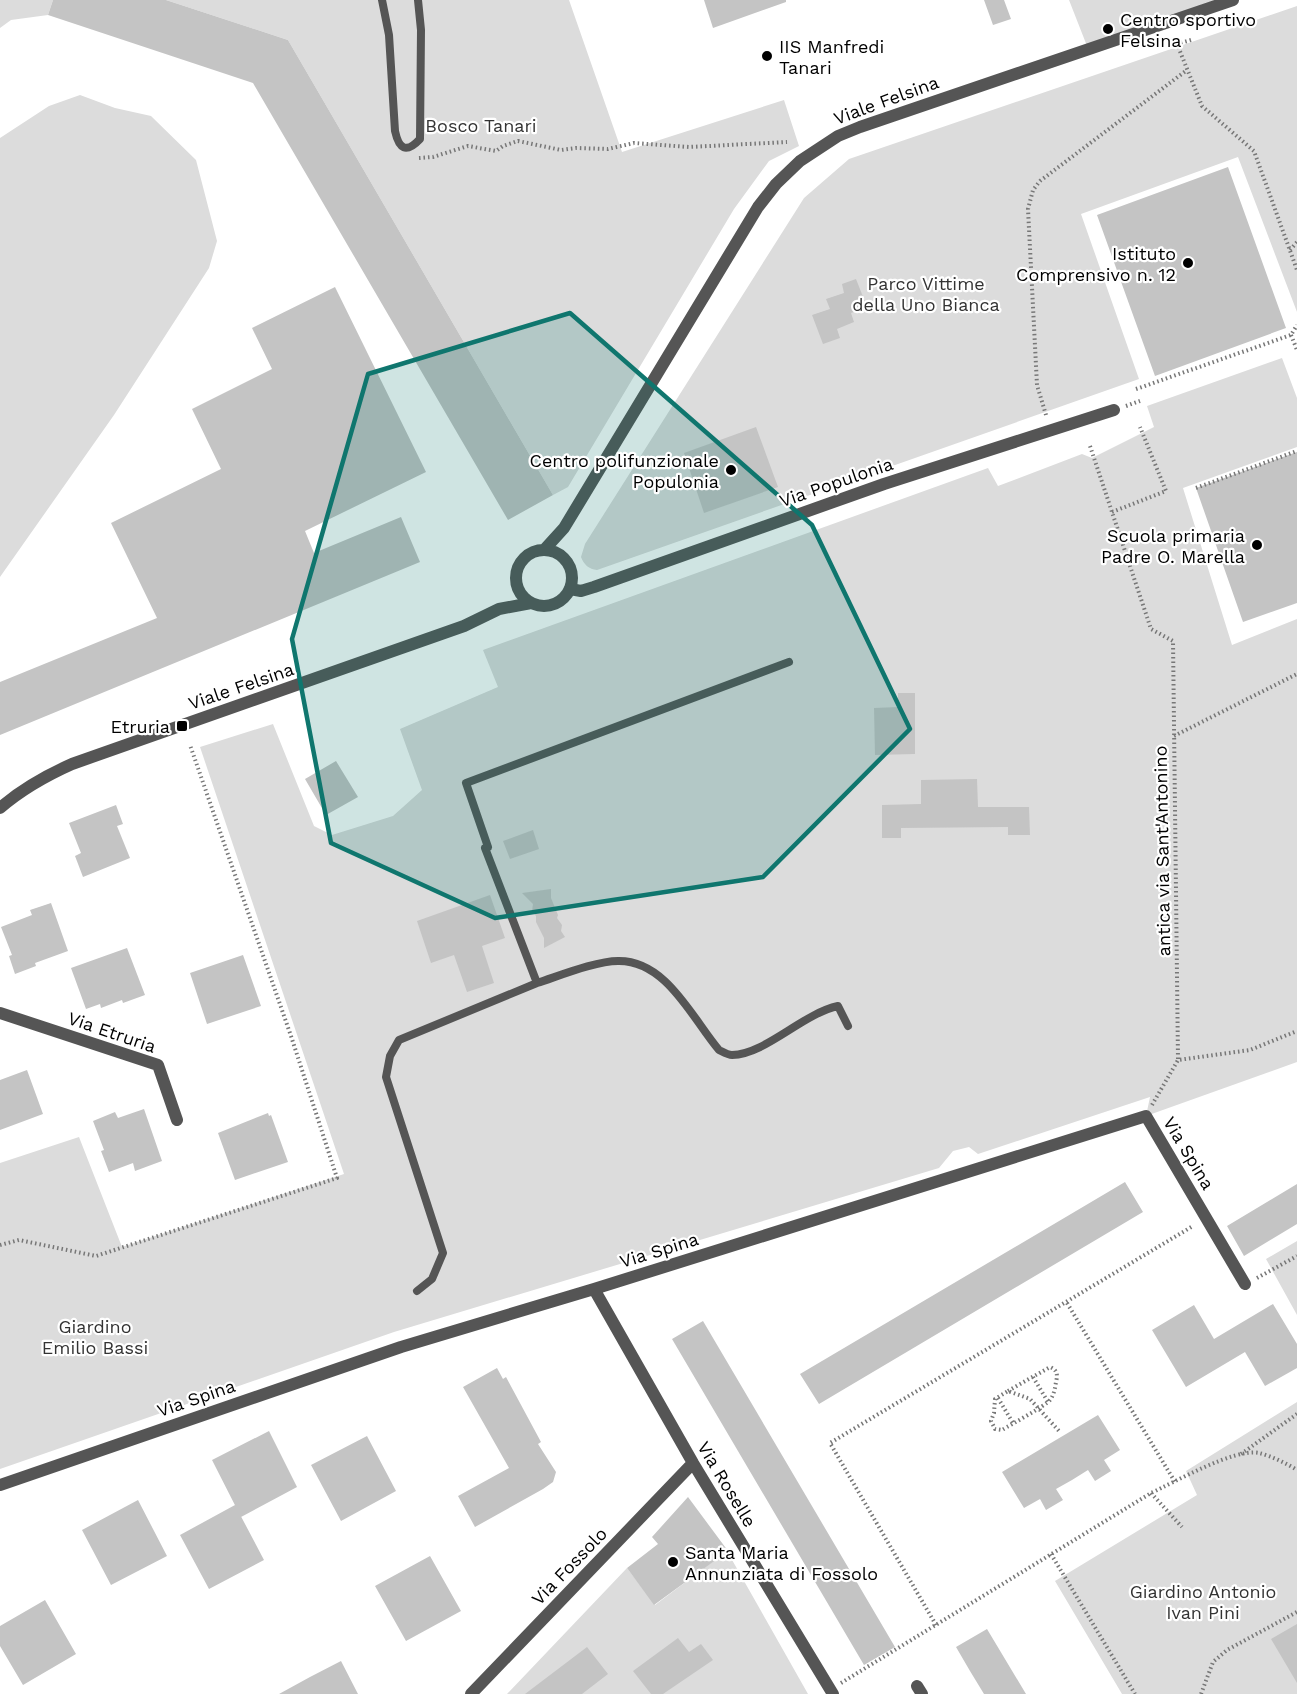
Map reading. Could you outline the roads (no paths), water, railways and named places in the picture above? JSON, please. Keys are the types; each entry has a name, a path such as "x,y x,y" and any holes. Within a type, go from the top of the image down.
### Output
{"street":[{"name":"Viale Felsina","path":"499,609 518,588 516,579 521,562 535,552 544,550 564,528 741,232 776,184 800,161 838,136 860,127 1233,0"},
{"name":"Via Populonia","path":"570,589 581,591 594,587 884,484 1114,410"},
{"name":"Viale Felsina","path":"0,808 43,777 72,764 464,626 499,609 531,603 549,606 558,603 570,589 572,571 561,556 564,528"},
{"path":"544,550 561,556"},
{"path":"518,588 523,597 531,603"},
{"name":"Via Etruria","path":"0,1013 158,1065 177,1120"},
{"name":"Via Spina","path":"0,1485 401,1347 1146,1116 1245,1284"},
{"name":"Via Roselle","path":"594,1289 693,1463 832,1692"},
{"name":"Via Fossolo","path":"471,1694 693,1463"}],"lane":[{"path":"382,0 389,35 395,131 398,143 408,148 420,139 421,30 418,0"},
{"path":"537,983 466,783 789,662"},
{"path":"417,1291 432,1279 442,1253 386,1077 390,1056 399,1040 537,983 616,961 631,962 656,973 669,984 719,1050 730,1055 746,1052 768,1042 818,1012 838,1005 848,1026"}],"place":[{"name":"Centro sportivo Felsina","path":"1108,29"},
{"name":"IIS Manfredi Tanari","path":"767,56"},
{"name":"Istituto Comprensivo n. 12","path":"1188,263"},
{"name":"Centro polifunzionale Populonia","path":"731,470"},
{"name":"Scuola primaria Padre O. Marella","path":"1257,545"},
{"name":"Etruria","path":"182,726"},
{"name":"Santa Maria Annunziata di Fossolo","path":"673,1562"}],"park label":[{"name":"Bosco Tanari","path":"481,125"},
{"name":"Parco Vittime della Uno Bianca","path":"926,293"},
{"name":"Giardino Emilio Bassi","path":"95,1336"},
{"name":"Giardino Antonio Ivan Pini","path":"1203,1601"}]}
